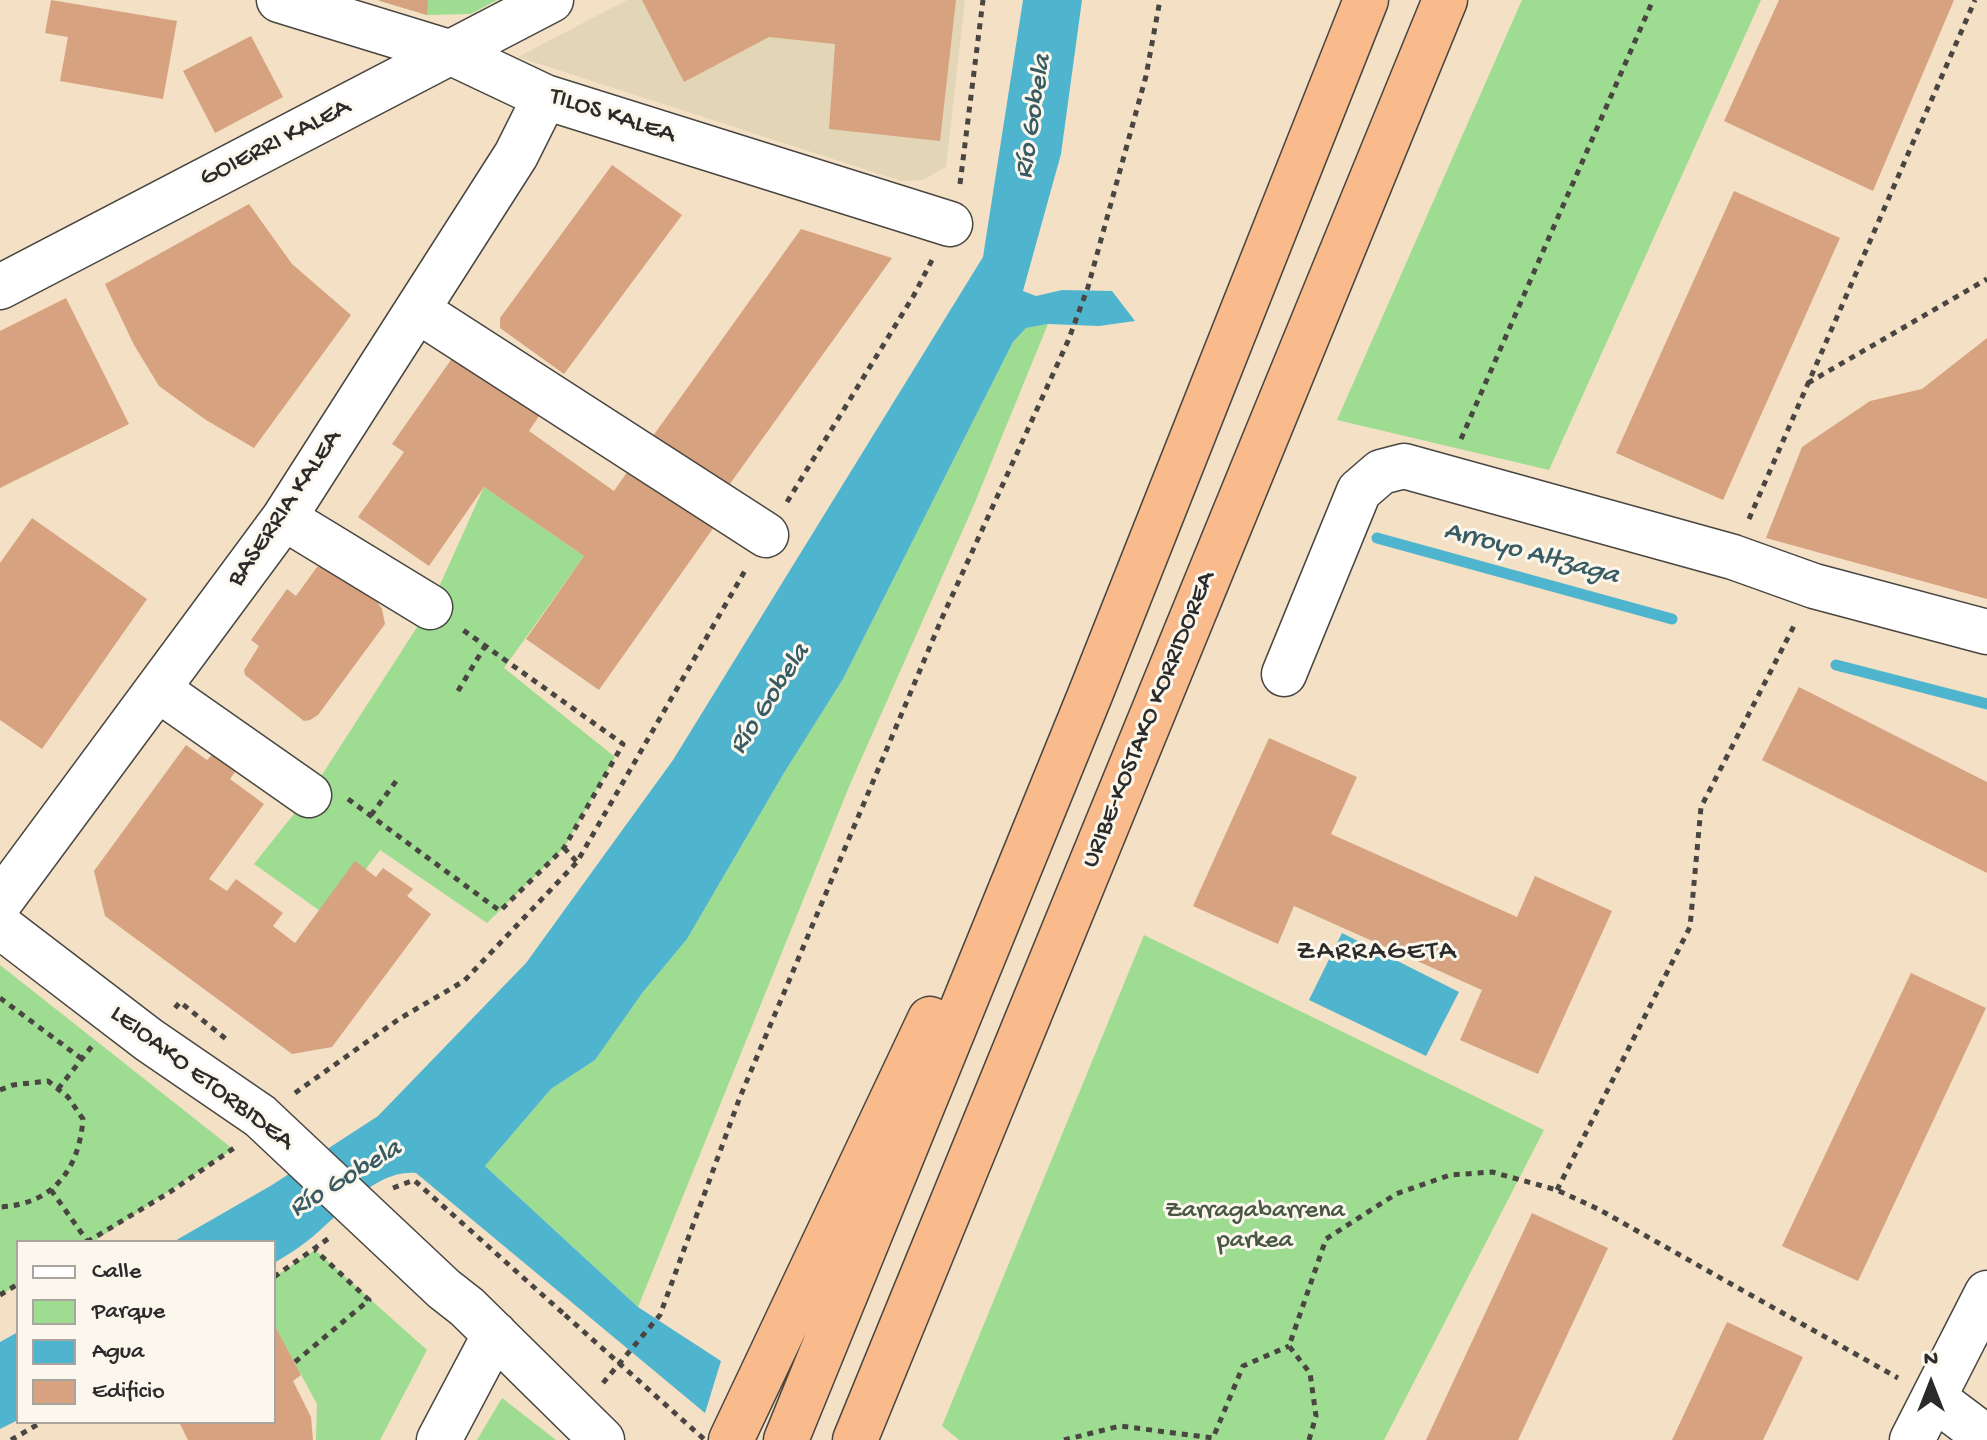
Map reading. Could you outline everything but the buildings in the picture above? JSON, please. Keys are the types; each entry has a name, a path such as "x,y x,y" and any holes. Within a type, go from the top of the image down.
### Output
{"highway":[{"path":"786,1440 1090,695 1366,0"},
{"name":"URIBE-KOSTAKO KORRIDOREA","path":"855,1440 1445,0"},
{"path":"731,1440 906,1067 1090,695"}],"street":[{"name":"TILOS KALEA","path":"279,0 452,53 545,97 950,224"},
{"name":"GOIERRI KALEA","path":"0,287 551,0"},
{"name":"BASERRIA KALEA","path":"0,902 284,518 516,155 545,97"},
{"path":"417,310 766,535"},
{"path":"1284,674 1359,491 1381,472 1404,466 1733,557 1814,586 1987,632"},
{"path":"284,518 430,607"},
{"path":"159,690 327,796"},
{"name":"LEIOAKO ETORBIDEA","path":"0,926 115,1014 273,1108 362,1210 495,1334 602,1440"},
{"path":"1912,1440 1987,1293"},
{"path":"439,1440 495,1334"},
{"path":"1934,1398 1987,1438"}],"path":[{"path":"91,1240 233,1149 273,1108 399,1019 464,981 577,862 766,535 914,295 950,224 962,178 983,0"},
{"path":"612,1373 660,1315 746,1082 942,618 1068,341 1088,287 1146,76 1160,0"},
{"path":"1444,478 1653,0"},
{"path":"1733,557 1975,0"},
{"path":"1807,384 1987,279"},
{"path":"1557,1190 1690,927 1701,807 1814,586"},
{"path":"327,796 371,815 500,911 564,848 623,744 430,607"},
{"path":"458,691 485,646"},
{"path":"371,815 397,780"},
{"path":"564,848 577,862"},
{"path":"0,998 82,1059"},
{"path":"58,1089 115,1014"},
{"path":"0,1090 13,1085 48,1081 68,1097 83,1119 81,1143 72,1167 51,1190 16,1206 0,1207"},
{"path":"1064,1440 1120,1426 1212,1439 1243,1366 1289,1346 1326,1239 1396,1194 1450,1175 1492,1172 1557,1190 1600,1210 1934,1398"},
{"path":"276,1276 315,1250 379,1195 414,1180 705,1440"},
{"path":"51,1190 87,1240"},
{"path":"295,1362 369,1300 315,1250"},
{"path":"1289,1346 1310,1373 1316,1416 1309,1440"},
{"path":"11,1440 39,1424"}],"shaded area":[{"path":"627,0 965,0 946,167 923,180 901,181 518,57"}],"green space":[{"path":"377,0 497,0 471,14 427,15"},
{"path":"1522,0 1761,0 1549,470 1337,420"},
{"path":"1048,324 973,507 851,782 638,1307 485,1166 551,1089 595,1060 643,992 687,939 843,679 1013,342 1026,328"},
{"path":"484,487 584,556 504,668 615,757 564,848 487,923 380,850 330,918 254,864 309,795 430,607"},
{"name":"Zarragabarrena parkea","path":"1144,935 1544,1130 1384,1440 959,1440 942,1426"},
{"path":"0,965 233,1149 96,1240 16,1240 16,1286 0,1295"},
{"path":"315,1250 427,1350 380,1440 316,1440 317,1404 276,1329 276,1276"},
{"path":"502,1398 556,1440 477,1440"}],"water":[{"name":"Río Gobela","path":"1023,0 1082,0 1061,154 1023,291 1036,296 1062,290 1112,291 1135,321 1099,326 1048,324 1026,328 1013,342 843,679 687,939 643,992 595,1060 551,1089 485,1166 638,1307 721,1361 705,1413 416,1173 400,1174 371,1187 306,1242 276,1262 276,1240 176,1240 272,1185 378,1116 526,963 673,760 983,257"},
{"path":"1342,933 1459,992 1426,1056 1309,1000"},
{"path":"16,1333 16,1421 0,1429 0,1342"}],"waterway":[{"name":"Arroyo Altzaga","path":"1377,538 1672,619"},
{"name":"Arroyo Altzaga","path":"1836,665 1987,704"}],"district":[{"name":"ZARRAGETA","path":"1377,954"}]}
